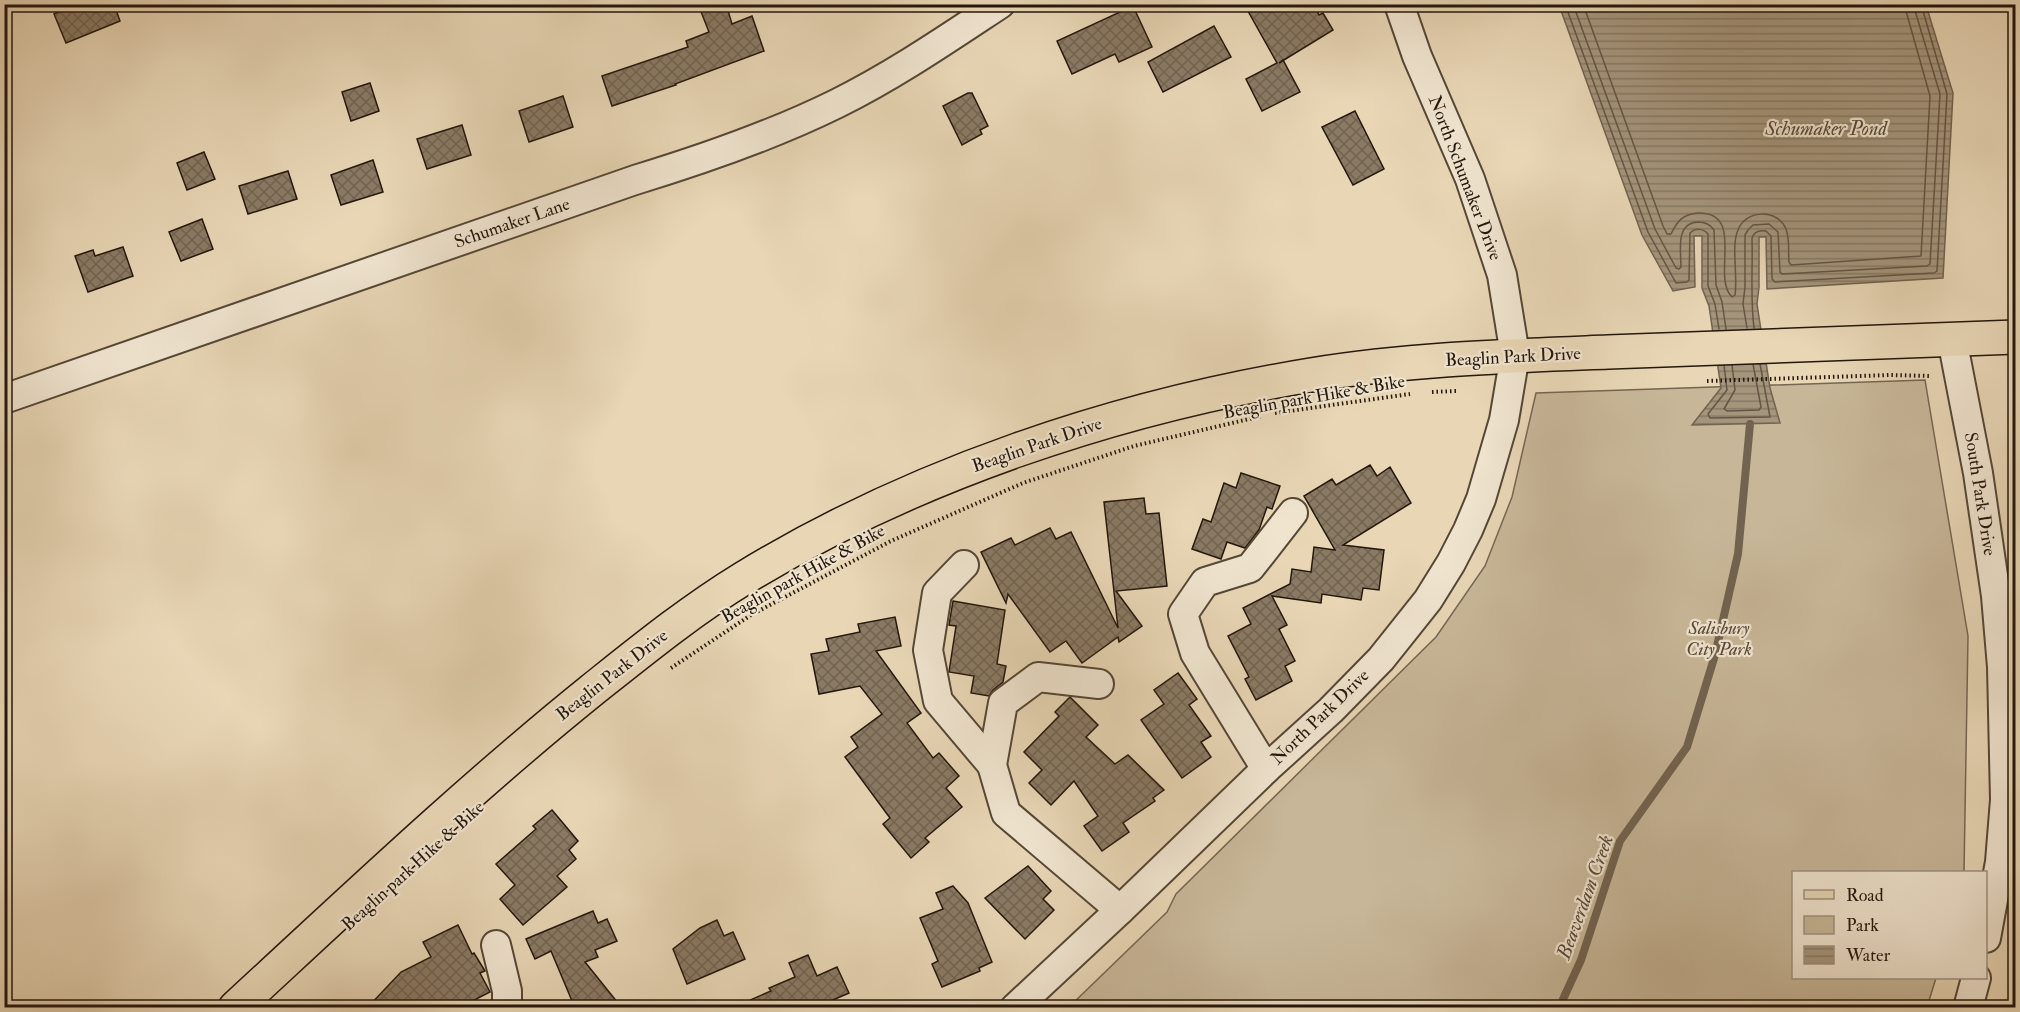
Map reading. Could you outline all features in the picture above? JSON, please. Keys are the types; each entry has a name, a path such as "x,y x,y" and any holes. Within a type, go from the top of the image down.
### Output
{"main road":[{"name":"Beaglin Park Drive","path":"235,1008 544,729 661,635 741,580 805,543 960,472 1036,444 1179,401 1316,374 1515,355 2016,337"}],"street":[{"name":"Schumaker Lane","path":"4,399 635,180 706,159 773,133 872,84 1000,4"},
{"name":"North Schumaker Drive","path":"1399,4 1417,57 1470,179 1485,223 1502,275 1515,355"},
{"name":"South Park Drive","path":"1952,339 1979,484 1996,596 2002,667 2005,800 2000,862 1987,933"},
{"name":"North Park Drive","path":"1015,1008 1330,710 1381,659 1428,600 1451,563 1481,499 1504,420 1515,355"},
{"path":"1266,769 1195,653 1183,614 1205,582 1250,568 1293,513"},
{"path":"964,565 937,593 928,650 938,701 992,765 1006,813 1120,910"},
{"path":"992,765 1004,703 1038,677 1099,684"},
{"path":"496,945 507,991 507,1008"},
{"path":"1968,1008 1976,979"}],"path":[{"path":"1707,381 1890,375 1930,376"},
{"name":"Beaglin park Hike & Bike","path":"1432,392 1456,391"},
{"name":"Beaglin park Hike & Bike","path":"663,673 751,615 891,541 1023,483 1134,446 1267,415 1420,393"}],"green space":[{"name":"Salisbury City Park","path":"1925,380 1968,636 1964,871 1792,871 1792,979 1936,979 1927,1007 1068,1008 1167,912 1176,894 1436,637 1485,566 1512,497 1536,393"}],"water":[{"name":"Schumaker Pond","path":"1559,5 1926,5 1953,93 1943,278 1767,289 1766,237 1759,237 1757,304 1770,388 1780,423 1692,425 1721,388 1709,306 1702,288 1702,236 1694,236 1695,287 1673,291 1642,235"}],"building":[{"path":"77,4 114,4 120,21 66,43 54,14"},
{"path":"698,4 726,4 732,24 752,16 764,51 676,85 612,106 602,76 688,47 686,41 709,32"},
{"path":"1244,4 1314,4 1319,15 1323,13 1333,30 1283,60 1300,92 1262,111 1246,79 1277,63"},
{"path":"1133,6 1152,47 1119,62 1115,54 1072,74 1057,41"},
{"path":"1214,26 1231,57 1163,92 1148,62"},
{"path":"370,83 379,111 351,121 342,92"},
{"path":"972,93 988,126 980,130 982,134 962,145 943,106"},
{"path":"563,96 573,127 529,142 519,111"},
{"path":"1355,111 1384,169 1353,185 1322,127"},
{"path":"462,125 471,155 427,169 417,139"},
{"path":"204,152 215,179 187,190 177,163"},
{"path":"373,160 383,192 341,205 331,175"},
{"path":"288,171 297,199 248,214 239,186"},
{"path":"202,219 213,249 181,261 169,232"},
{"path":"123,247 133,276 88,292 75,256 93,250 95,256"},
{"path":"1370,465 1377,476 1390,467 1411,503 1343,545 1384,550 1379,590 1363,588 1361,600 1322,594 1321,603 1272,596 1287,625 1279,629 1295,661 1285,666 1292,681 1256,700 1245,679 1249,677 1228,636 1251,624 1243,608 1290,584 1292,569 1311,572 1314,547 1335,550 1304,496 1332,479 1336,485"},
{"path":"1241,473 1280,486 1272,509 1267,507 1259,530 1245,548 1227,542 1221,559 1192,549 1203,519 1211,522 1224,483 1236,488"},
{"path":"1144,498 1146,514 1159,513 1167,586 1116,591 1142,626 1119,642 1118,637 1082,663 1066,641 1050,652 1008,594 1006,603 981,552 1011,538 1015,545 1050,528 1056,539 1071,532 1118,628 1104,502"},
{"path":"953,601 1005,610 997,664 1006,666 1003,682 989,696 971,693 974,676 949,672 956,626 949,625"},
{"path":"895,617 901,646 876,651 921,713 907,723 933,758 939,753 959,776 946,788 962,807 925,838 929,842 911,858 883,824 890,818 845,757 858,747 851,737 882,714 860,686 819,694 811,654 829,651 826,639 860,632 858,624"},
{"path":"1178,673 1197,699 1189,705 1211,736 1201,742 1211,757 1182,778 1141,720 1164,704 1154,690"},
{"path":"1070,697 1098,725 1086,737 1115,764 1128,755 1164,790 1153,798 1155,801 1123,823 1129,832 1102,851 1084,826 1098,816 1074,781 1051,805 1029,783 1042,770 1024,752 1059,716 1055,712"},
{"path":"552,810 578,841 569,850 576,859 557,876 567,887 523,925 500,899 515,885 496,864 536,829 533,826"},
{"path":"1028,866 1051,891 1043,899 1054,910 1025,939 985,898"},
{"path":"953,886 968,903 992,962 979,968 980,971 942,987 932,964 938,961 920,918 943,909 936,893"},
{"path":"593,911 598,923 607,919 617,941 595,950 598,957 585,962 622,1008 575,1008 551,951 535,959 526,939"},
{"path":"717,920 724,936 733,932 745,959 687,984 673,949 700,928"},
{"path":"458,925 472,954 474,953 485,971 480,973 490,992 459,1008 367,1008 401,972 431,957 423,942"},
{"path":"808,955 817,976 837,967 849,993 828,1002 830,1008 732,1008 771,991 769,988 795,977 789,963"}],"waterway":[{"name":"Beaverdam Creek","path":"1559,1008 1581,960 1620,841 1687,747 1715,655 1738,554 1750,424"}]}
